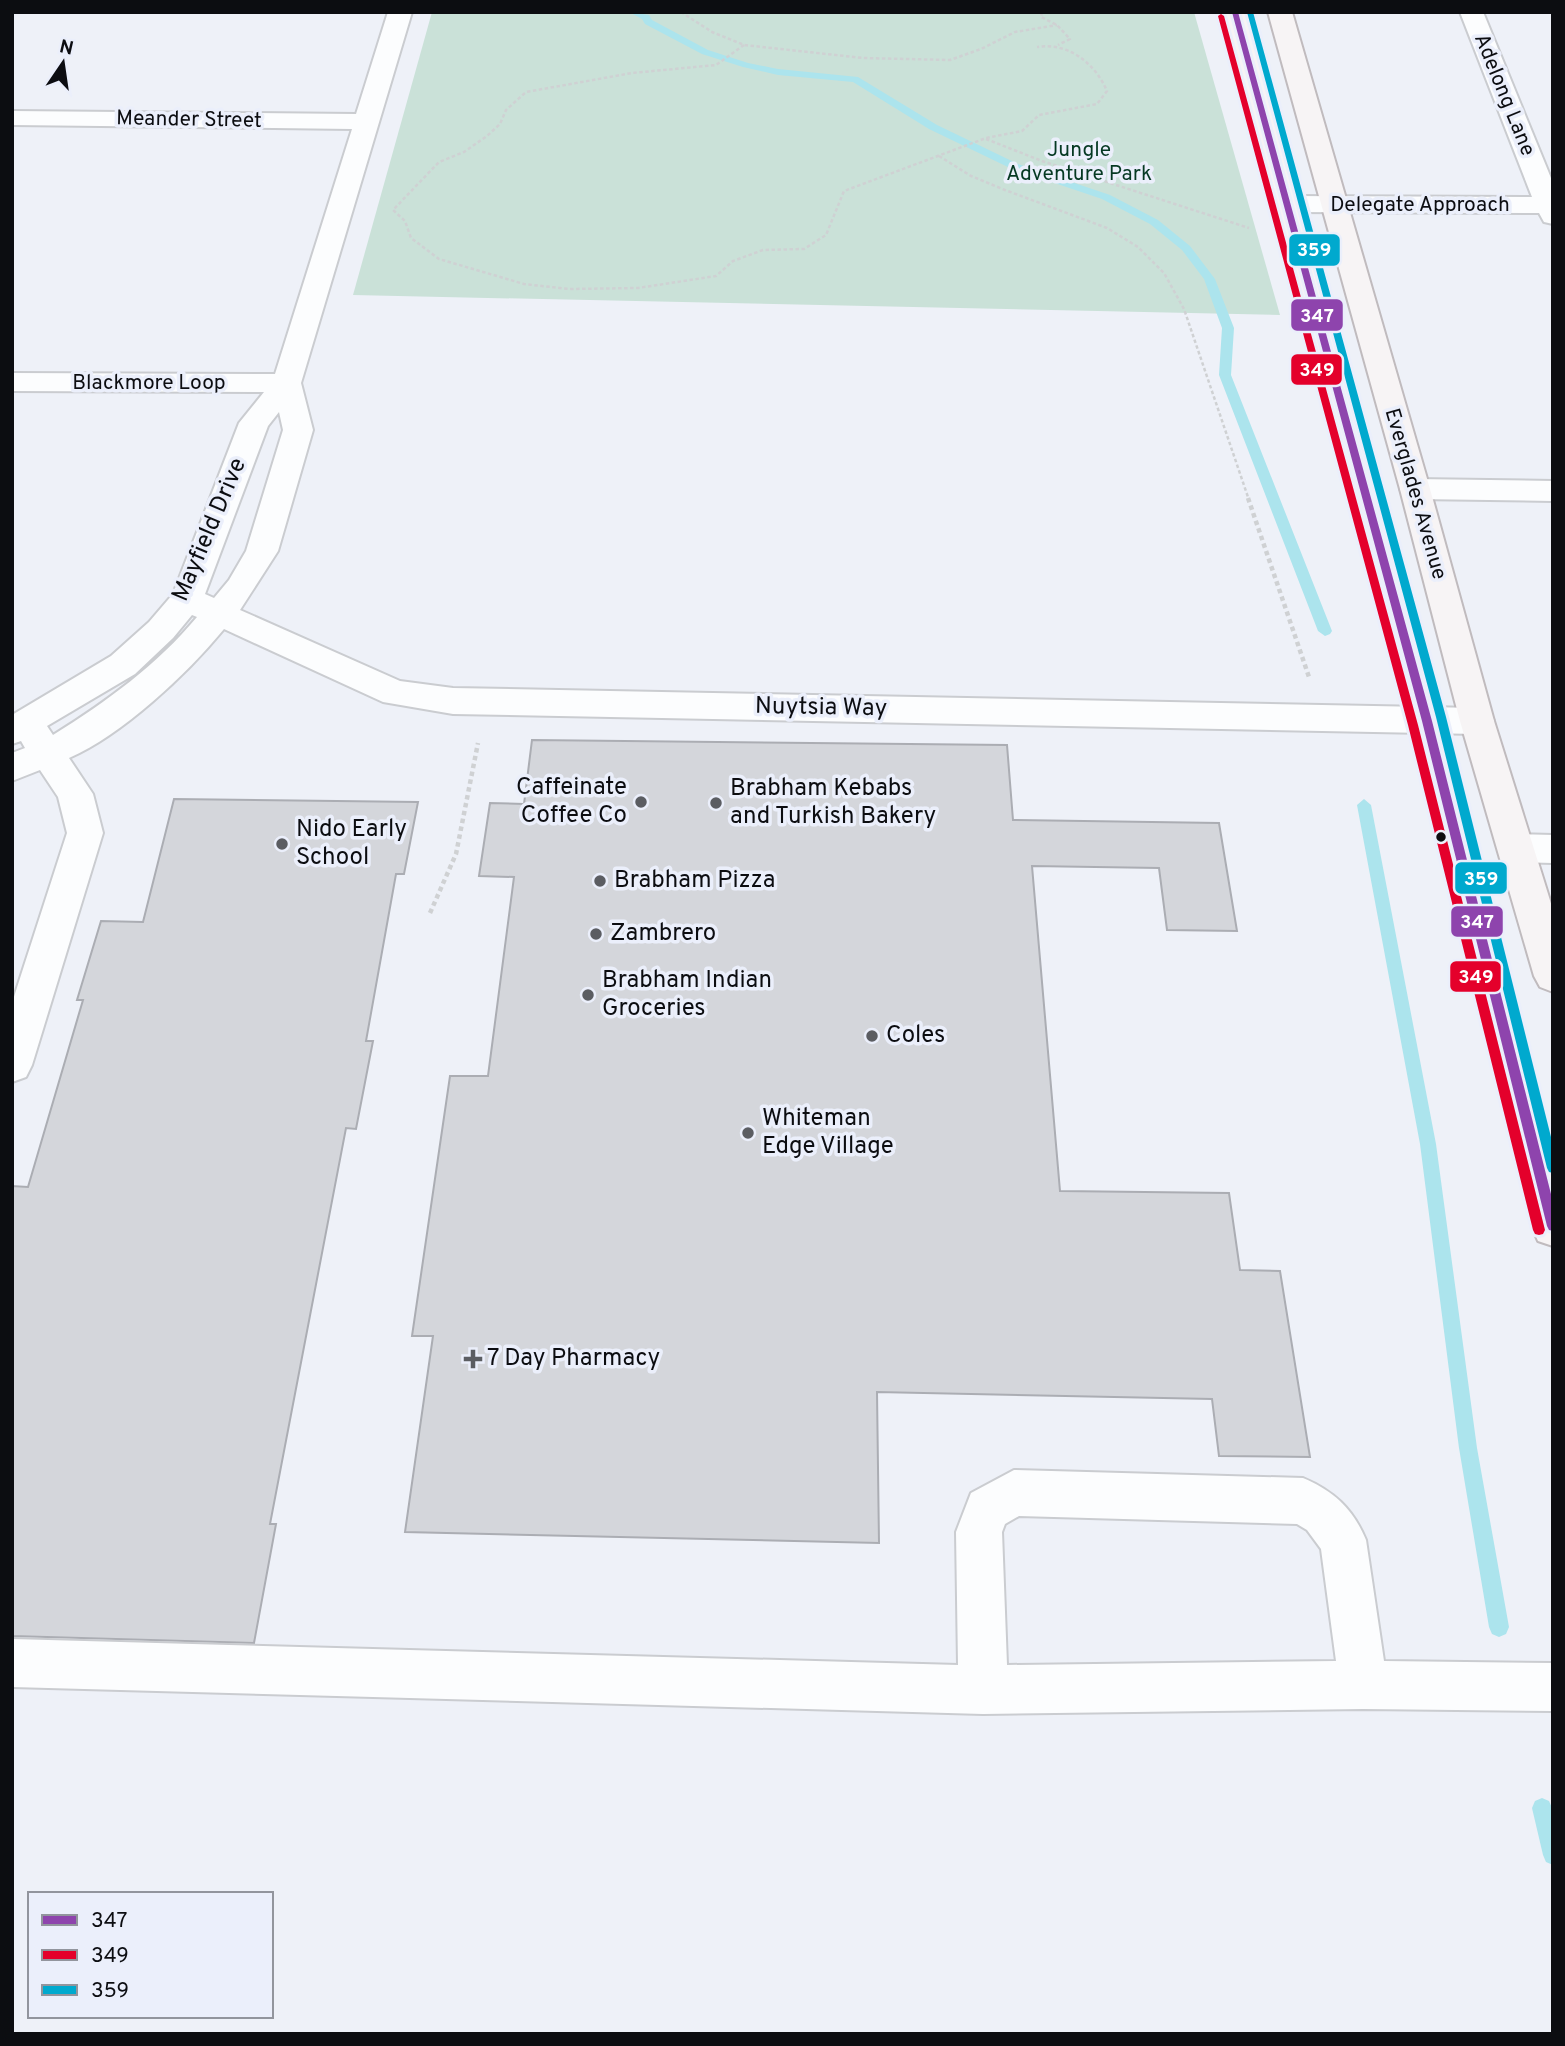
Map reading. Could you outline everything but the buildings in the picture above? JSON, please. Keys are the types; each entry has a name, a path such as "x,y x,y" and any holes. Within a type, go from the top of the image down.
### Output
{"main road":[{"name":"Everglades Avenue","path":"1235,12 1427,721 1553,1227"},
{"name":"Everglades Avenue","path":"1280,12 1415,489 1477,720 1553,976"}],"street":[{"name":"Mayfield Drive","path":"20,727 123,665 161,630 187,599 254,423 287,383 400,12"},
{"name":"Adelong Lane","path":"1471,12 1551,209"},
{"name":"Meander Street","path":"12,118 365,122"},
{"name":"Delegate Approach","path":"1287,204 1551,209"},
{"name":"Blackmore Loop","path":"12,382 287,383"},
{"name":"Mayfield Drive","path":"12,768 63,746 125,704 189,649 240,588 261,551 284,483 298,430 287,383"},
{"path":"1415,489 1553,491"},
{"name":"Nuytsia Way","path":"187,599 394,693 453,701 1477,720"},
{"path":"12,1065 85,833 75,794 47,752 20,727"},
{"path":"1517,848 1553,849"},
{"path":"983,1690 979,1532 987,1509 1014,1493 1303,1501 1323,1514 1343,1540 1363,1685"},
{"path":"12,1664 292,1672 443,1673 983,1690 1363,1685 1553,1687"}],"path":[{"path":"681,12 712,32 744,45 863,58 950,60 981,49 1015,32 1057,25"},
{"path":"1037,47 1058,45 1070,39 1057,25 1041,17 1042,12"},
{"path":"744,45 716,65 632,73 526,92 506,110 500,124 487,136 464,152 439,162 393,210 405,220 411,238 439,259 524,284 569,289 638,289 716,276 733,261 763,250 804,249 826,235 844,191 986,138 1022,131 1039,115 1097,104 1107,91 1104,80 1076,52 1058,45"},
{"path":"986,138 1017,154 1139,191 1181,209 1226,223 1258,229"},
{"path":"938,155 972,179 1079,213 1115,231 1144,253 1165,276 1184,309 1310,680"},
{"path":"430,914 456,854 486,701"}],"green space":[{"name":"Jungle Adventure Park","path":"432,12 1194,12 1280,315 353,295"}],"waterway":[{"path":"634,12 705,52 746,65 778,72 855,79 933,127 1014,166 1106,197 1154,222 1186,248 1209,279 1228,328 1225,375 1325,631"},
{"path":"1364,805 1428,1144 1468,1448 1499,1627"},
{"path":"1542,1808 1553,1855"}],"transit line":[{"name":"347","path":"1235,12 1427,721 1553,1226"},
{"name":"359","path":"1250,12 1441,717 1553,1168"},
{"name":"349","path":"1221,16 1413,725 1539,1230"}],"place":[{"name":"Caffeinate Coffee Co","path":"641,802"},
{"name":"Brabham Kebabs and Turkish Bakery","path":"716,803"},
{"name":"Nido Early School","path":"282,844"},
{"name":"Brabham Pizza","path":"600,881"},
{"name":"Zambrero","path":"596,934"},
{"name":"Brabham Indian Groceries","path":"588,995"},
{"name":"Coles","path":"872,1036"},
{"name":"Whiteman Edge Village","path":"748,1133"},
{"name":"7 Day Pharmacy","path":"473,1359"}]}
